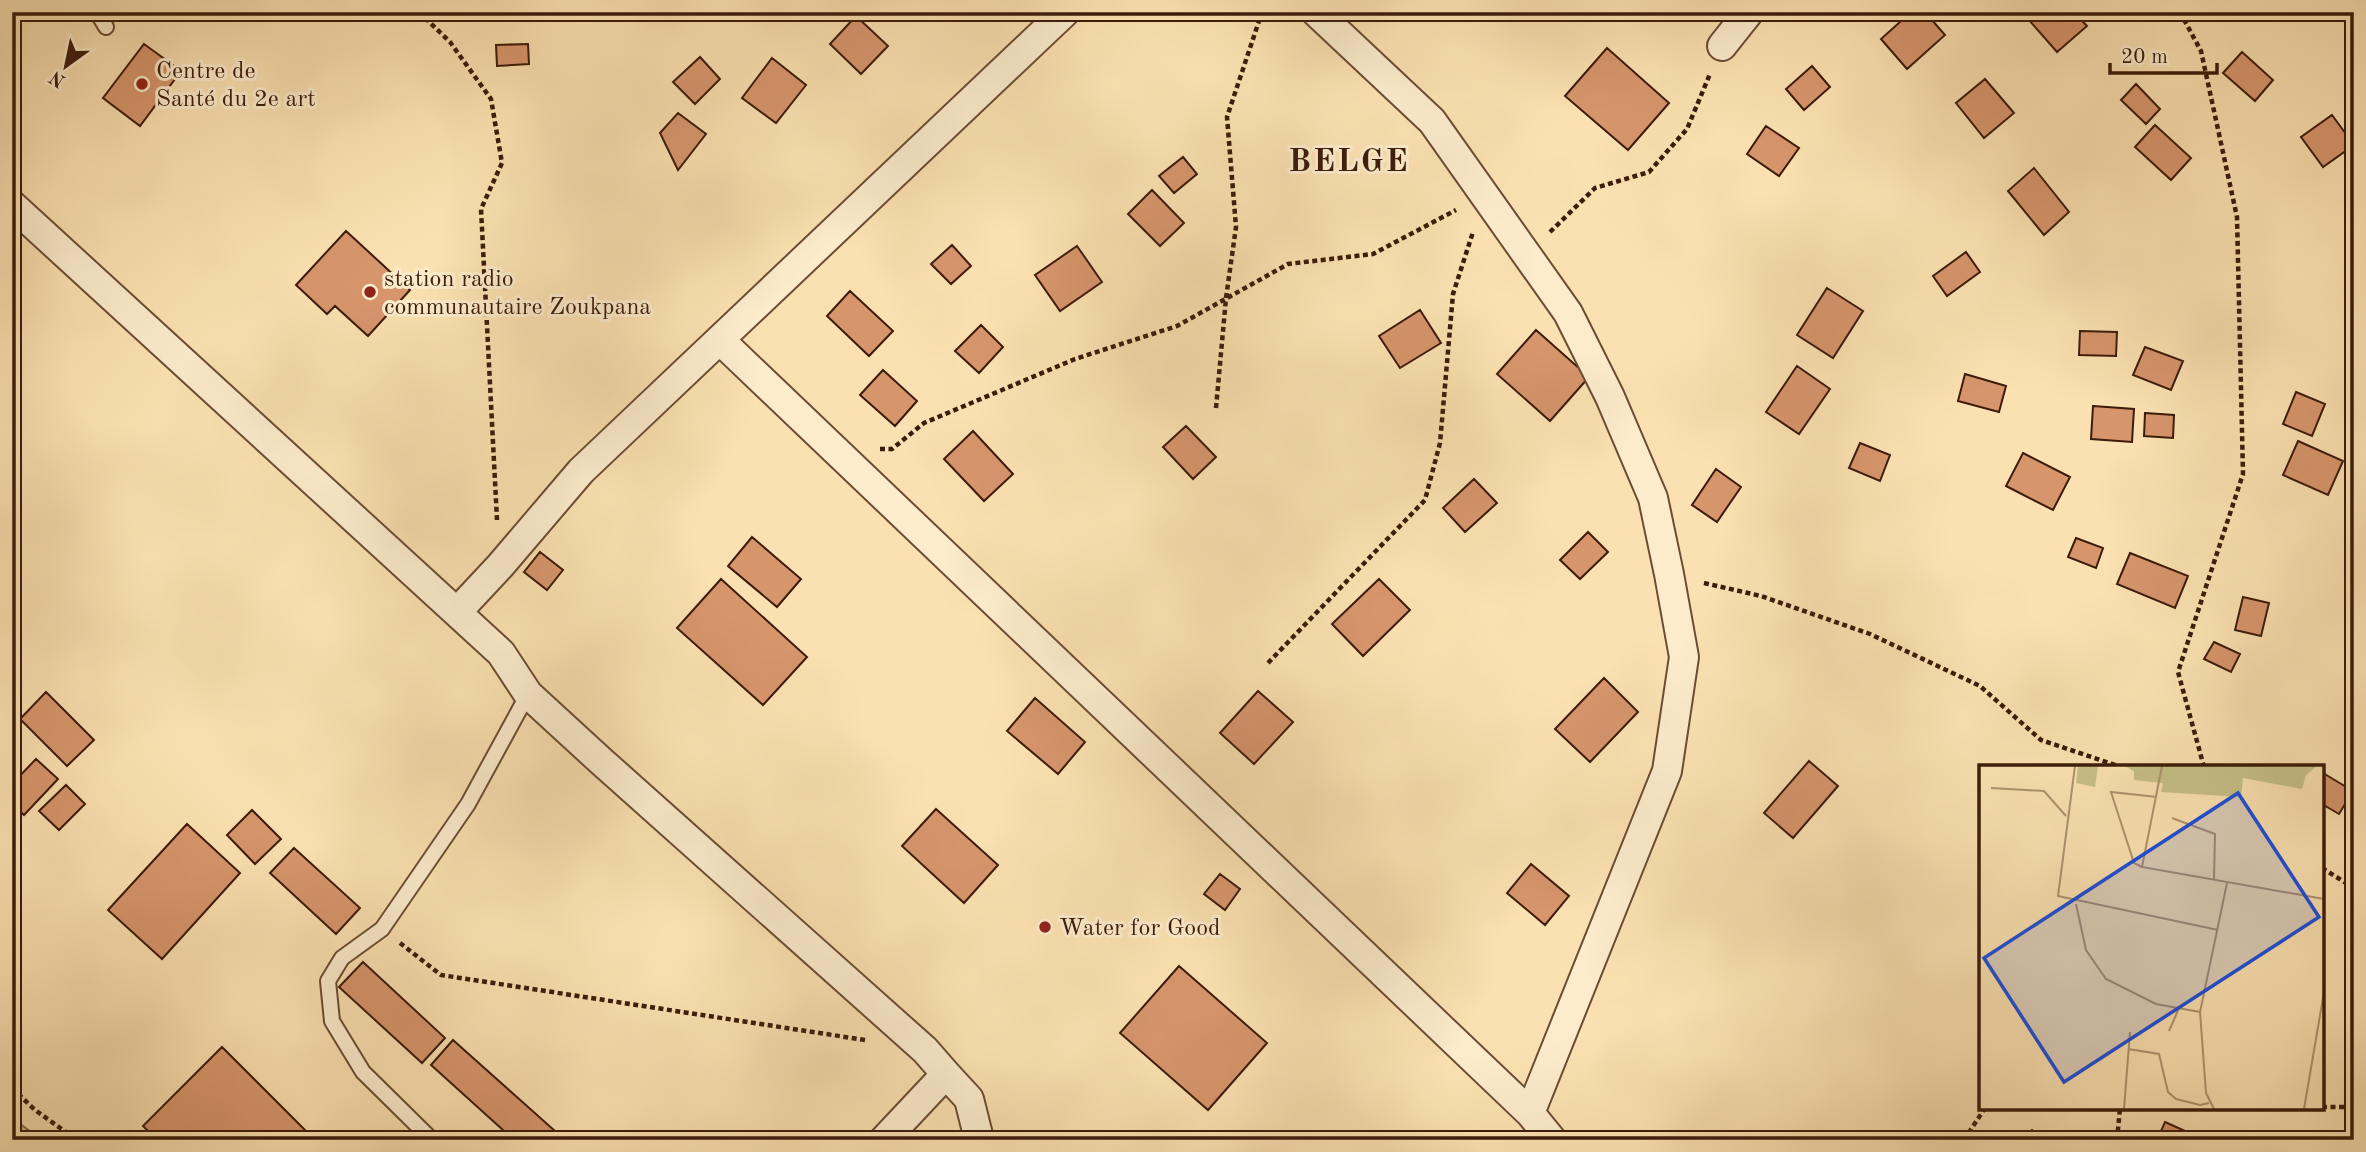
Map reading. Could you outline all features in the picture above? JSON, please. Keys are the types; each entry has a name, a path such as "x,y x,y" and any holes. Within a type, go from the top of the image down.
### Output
{"street":[{"path":"457,612 581,471 1065,12"},
{"path":"1316,12 1432,121 1568,313 1610,397 1653,498 1669,574 1684,657 1667,771 1530,1113"},
{"path":"1722,46 1749,12"},
{"path":"12,205 501,653 528,694 925,1050 970,1099 977,1140"},
{"path":"721,341 1530,1113 1552,1140"},
{"path":"884,1140 946,1074"}],"lane":[{"path":"97,12 106,27"},
{"path":"432,1140 363,1072 332,1021 328,981 342,958 382,929 468,804 528,694"}],"path":[{"path":"419,12 450,42 491,99 502,163 481,209 500,566"},
{"path":"1216,408 1226,298 1236,227 1227,117 1262,12"},
{"path":"2180,12 2201,51 2237,218 2243,474 2178,672 2203,765"},
{"path":"1527,255 1595,188 1648,172 1687,129 1722,46"},
{"path":"823,438 860,448 892,449 924,423 1075,359 1177,326 1288,264 1373,254 1485,195"},
{"path":"1269,663 1425,500 1440,443 1453,294 1485,195"},
{"path":"1669,574 1761,596 1870,634 1980,686 2041,740 2115,765"},
{"path":"2324,869 2354,888"},
{"path":"382,929 441,975 869,1041"},
{"path":"12,1088 35,1110 77,1140"},
{"path":"2324,1107 2354,1107"},
{"path":"1964,1140 1985,1110"},
{"path":"2116,1140 2120,1110"}],"shaded area":[{"path":"12,1118 42,1140 12,1140"}],"building":[{"path":"1911,12 1925,12 1945,35 1907,69 1881,39"},
{"path":"2022,12 2074,12 2087,26 2057,52"},
{"path":"856,16 888,46 861,74 830,44"},
{"name":"Centre de Santé du 2e art","path":"144,44 181,71 140,126 103,98"},
{"path":"528,44 529,64 497,66 496,45"},
{"path":"1607,48 1669,103 1628,150 1565,96"},
{"path":"2242,52 2273,80 2255,101 2223,73"},
{"path":"700,57 720,79 695,104 673,82"},
{"path":"772,58 806,85 776,123 742,98"},
{"path":"1812,66 1830,87 1804,110 1786,89"},
{"path":"1985,79 2014,113 1984,138 1956,103"},
{"path":"2136,84 2160,109 2146,124 2121,100"},
{"path":"678,113 706,134 678,170 660,133"},
{"path":"2332,115 2354,145 2323,167 2301,137"},
{"path":"2155,125 2191,158 2171,180 2135,147"},
{"path":"1766,126 1799,148 1779,176 1747,154"},
{"path":"1183,157 1197,174 1174,193 1159,176"},
{"path":"2034,168 2069,212 2044,235 2008,191"},
{"path":"1152,190 1184,223 1160,246 1128,214"},
{"path":"346,231 410,290 368,336 335,306 327,314 296,285"},
{"path":"952,245 971,266 951,284 931,264"},
{"path":"1077,246 1102,282 1060,311 1035,275"},
{"path":"1966,252 1980,272 1947,296 1933,276"},
{"path":"1827,288 1863,311 1833,358 1797,335"},
{"path":"850,291 893,331 869,356 827,316"},
{"path":"1420,310 1441,343 1400,368 1379,336"},
{"path":"981,325 1003,347 979,373 955,351"},
{"path":"1536,330 1589,377 1550,421 1497,374"},
{"path":"2080,331 2117,332 2116,356 2079,355"},
{"path":"2145,347 2183,361 2171,390 2133,375"},
{"path":"1797,366 1830,389 1799,434 1766,412"},
{"path":"883,370 917,401 895,426 860,395"},
{"path":"1965,374 2006,386 1999,412 1958,401"},
{"path":"2296,392 2325,404 2312,436 2283,424"},
{"path":"2093,406 2134,409 2132,442 2091,439"},
{"path":"2145,413 2174,415 2173,438 2144,436"},
{"path":"1186,426 1216,457 1193,479 1163,447"},
{"path":"973,431 1013,474 984,501 944,459"},
{"path":"2298,441 2343,461 2328,495 2283,475"},
{"path":"1860,443 1890,455 1880,481 1849,468"},
{"path":"2023,453 2070,477 2053,510 2006,486"},
{"path":"1716,469 1741,487 1717,522 1692,505"},
{"path":"1474,479 1497,503 1465,532 1443,508"},
{"path":"1588,532 1608,552 1580,579 1560,560"},
{"path":"752,537 801,579 777,607 728,566"},
{"path":"2076,538 2103,548 2096,568 2068,557"},
{"path":"540,552 563,570 547,590 524,572"},
{"path":"2130,553 2188,576 2175,608 2117,584"},
{"path":"721,579 807,657 763,705 677,628"},
{"path":"1379,579 1410,610 1363,656 1332,624"},
{"path":"2243,597 2269,603 2261,636 2235,630"},
{"path":"2214,642 2240,654 2231,672 2204,659"},
{"path":"1604,678 1638,712 1590,762 1555,729"},
{"path":"1258,691 1293,722 1254,764 1220,733"},
{"path":"46,692 94,740 67,766 20,719"},
{"path":"1035,698 1085,742 1058,774 1007,731"},
{"path":"36,759 58,779 24,815 12,804 12,784"},
{"path":"1809,761 1838,786 1793,838 1764,813"},
{"path":"2324,774 2353,791 2339,814 2324,805"},
{"path":"66,785 85,804 59,830 39,811"},
{"path":"936,809 998,865 964,903 902,846"},
{"path":"252,810 281,839 255,864 227,835"},
{"path":"187,824 240,873 162,959 108,910"},
{"path":"294,848 360,908 336,934 270,873"},
{"path":"1531,864 1569,896 1545,925 1507,893"},
{"path":"1220,874 1240,889 1225,910 1204,894"},
{"path":"363,962 445,1038 422,1063 339,987"},
{"path":"1179,966 1267,1043 1208,1110 1120,1033"},
{"path":"453,1040 555,1131 547,1140 514,1140 431,1065"},
{"path":"222,1047 315,1140 157,1140 143,1126"},
{"path":"2165,1122 2205,1140 2157,1140"},
{"path":"2032,1130 2047,1140 2025,1140"}],"place":[{"name":"Centre de Santé du 2e art","path":"142,84"},
{"name":"station radio communautaire Zoukpana","path":"370,292"},
{"name":"Water for Good","path":"1045,927"}],"district":[{"name":"BELGE","path":"1349,160"}]}
